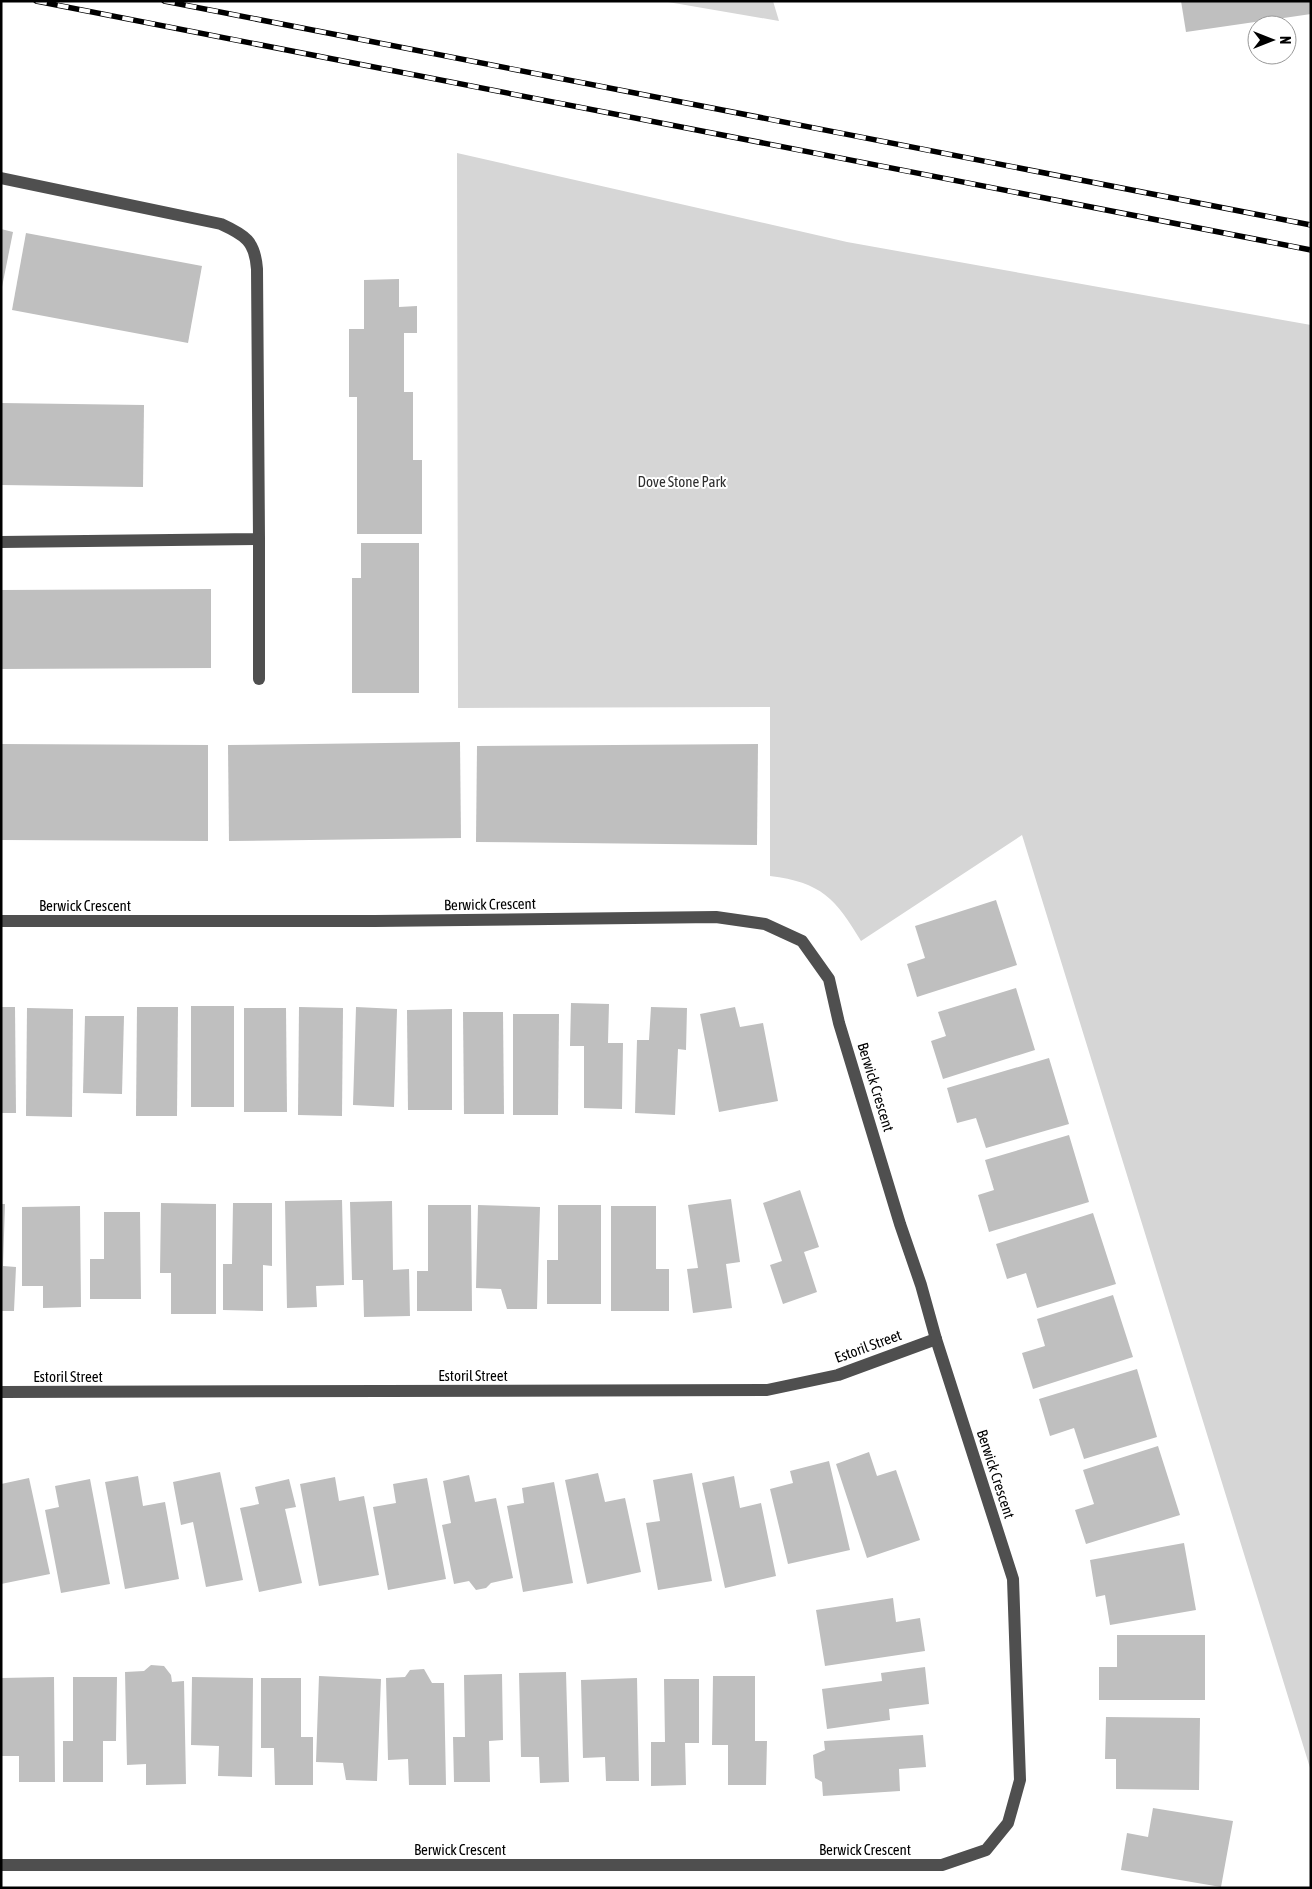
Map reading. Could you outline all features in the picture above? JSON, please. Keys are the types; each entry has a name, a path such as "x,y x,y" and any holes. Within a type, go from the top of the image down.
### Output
{"street":[{"path":"1,178 221,224 249,240 256,254 257,269 259,679"},
{"path":"1,542 259,539"},
{"name":"Berwick Crescent","path":"1,921 375,921 716,917 765,924 802,942 829,979 842,1032 900,1224 921,1284 936,1339 1013,1579 1020,1780 1008,1823 986,1850 942,1865 1,1865"},
{"name":"Estoril Street","path":"1,1392 767,1390 838,1375 936,1339"}],"green space":[{"path":"662,1 773,1 779,21"},
{"name":"Dove Stone Park","path":"457,153 847,242 1311,325 1311,1771 1022,835 861,941 843,914 825,895 815,888 802,883 770,876 770,707 458,708"}],"building":[{"path":"1181,1 1311,1 1311,14 1297,16 1247,15 1247,23 1186,32"},
{"path":"1,229 13,232 2,287 1,287"},
{"path":"26,233 202,266 188,343 12,310"},
{"path":"399,279 399,307 417,306 417,333 404,333 404,392 413,392 413,460 422,460 422,534 357,534 357,397 349,397 349,329 364,329 364,280"},
{"path":"1,403 144,405 143,487 1,485"},
{"path":"361,543 419,543 419,693 352,693 352,578 361,578"},
{"path":"211,589 211,668 1,669 1,590"},
{"path":"460,742 461,838 229,841 228,745"},
{"path":"1,744 208,745 208,841 1,840"},
{"path":"758,744 757,845 476,842 477,746"},
{"path":"996,900 1017,965 917,997 907,964 925,958 915,926"},
{"path":"1016,988 1035,1050 943,1079 931,1041 946,1036 938,1012"},
{"path":"571,1003 609,1004 608,1043 623,1043 622,1109 584,1108 584,1046 570,1046"},
{"path":"191,1006 234,1006 234,1107 191,1107"},
{"path":"1,1007 15,1007 16,1113 1,1113"},
{"path":"137,1007 178,1007 177,1116 136,1116"},
{"path":"299,1007 343,1008 342,1116 298,1115"},
{"path":"356,1007 397,1009 394,1107 353,1105"},
{"path":"651,1007 687,1008 686,1050 678,1049 675,1115 635,1113 637,1040 649,1040"},
{"path":"735,1007 740,1027 763,1023 778,1101 719,1112 700,1014"},
{"path":"27,1008 73,1009 72,1117 26,1116"},
{"path":"244,1008 286,1008 287,1112 244,1112"},
{"path":"452,1009 452,1110 408,1110 407,1010"},
{"path":"463,1012 503,1012 504,1114 464,1114"},
{"path":"513,1014 559,1014 558,1115 513,1115"},
{"path":"85,1016 124,1016 122,1094 83,1093"},
{"path":"1049,1058 1069,1124 986,1148 976,1118 957,1123 947,1088"},
{"path":"1069,1135 1089,1202 989,1232 978,1195 994,1190 985,1160"},
{"path":"800,1190 819,1247 804,1252 817,1292 783,1304 770,1265 782,1261 763,1203"},
{"path":"731,1199 740,1262 726,1264 732,1308 693,1313 687,1269 698,1268 688,1205"},
{"path":"342,1200 344,1285 316,1286 317,1307 287,1308 285,1201"},
{"path":"392,1201 393,1270 409,1269 410,1316 364,1317 363,1280 352,1280 350,1202"},
{"path":"161,1203 216,1204 216,1314 171,1314 171,1273 160,1273"},
{"path":"233,1203 272,1203 272,1266 263,1265 263,1311 223,1310 223,1264 232,1264"},
{"path":"1,1204 5,1204 3,1266 16,1267 14,1311 1,1311"},
{"path":"428,1205 471,1205 472,1311 417,1311 417,1271 428,1271"},
{"path":"478,1205 540,1207 537,1309 507,1309 501,1289 476,1288"},
{"path":"558,1205 601,1205 601,1304 547,1304 547,1260 558,1260"},
{"path":"80,1206 81,1307 43,1308 43,1286 22,1286 22,1207"},
{"path":"611,1206 656,1206 656,1269 669,1269 669,1311 611,1311"},
{"path":"104,1212 140,1212 141,1299 90,1299 90,1259 104,1259"},
{"path":"1093,1213 1116,1284 1037,1308 1026,1273 1007,1279 996,1244"},
{"path":"1113,1295 1133,1357 1033,1389 1022,1353 1045,1346 1037,1319"},
{"path":"1137,1369 1157,1437 1084,1459 1074,1428 1050,1436 1039,1399"},
{"path":"1158,1446 1180,1515 1086,1544 1075,1510 1094,1504 1083,1470"},
{"path":"869,1452 877,1476 896,1470 920,1540 867,1558 836,1464"},
{"path":"829,1461 850,1550 788,1564 770,1489 793,1483 790,1471"},
{"path":"220,1472 243,1580 206,1587 193,1522 181,1525 173,1482"},
{"path":"598,1473 605,1502 625,1498 641,1572 587,1584 565,1480"},
{"path":"692,1473 712,1581 658,1590 646,1523 660,1521 653,1480"},
{"path":"469,1475 475,1502 496,1498 513,1578 491,1583 486,1588 476,1590 469,1581 454,1584 442,1525 451,1523 443,1481"},
{"path":"138,1476 143,1506 165,1502 179,1579 125,1589 105,1482"},
{"path":"734,1476 740,1508 761,1503 776,1576 725,1588 702,1483"},
{"path":"335,1477 339,1501 364,1496 379,1575 319,1586 300,1484"},
{"path":"29,1478 50,1574 1,1584 1,1484"},
{"path":"427,1478 446,1579 388,1590 373,1507 396,1503 393,1484"},
{"path":"90,1479 110,1584 61,1593 45,1510 59,1507 55,1486"},
{"path":"289,1479 296,1507 285,1509 302,1583 259,1592 240,1508 259,1504 255,1487"},
{"path":"554,1482 573,1583 523,1592 507,1506 524,1503 522,1488"},
{"path":"1184,1543 1196,1610 1110,1625 1105,1595 1096,1597 1090,1560"},
{"path":"893,1598 896,1622 920,1618 925,1651 825,1666 816,1610"},
{"path":"1117,1635 1205,1635 1205,1700 1099,1700 1099,1667 1117,1667"},
{"path":"151,1665 164,1666 171,1675 172,1682 184,1681 186,1784 146,1785 146,1764 127,1765 125,1672 144,1671"},
{"path":"925,1667 929,1704 889,1709 890,1720 827,1729 822,1689 882,1681 881,1673"},
{"path":"424,1669 432,1683 444,1683 446,1785 409,1785 408,1759 388,1760 386,1678 405,1677 410,1670"},
{"path":"566,1672 569,1782 540,1783 539,1757 521,1757 519,1673"},
{"path":"502,1674 503,1740 489,1741 490,1782 454,1782 453,1737 465,1737 464,1675"},
{"path":"319,1676 381,1679 377,1781 346,1780 343,1763 316,1762"},
{"path":"713,1676 755,1676 755,1741 767,1741 766,1785 728,1785 728,1745 712,1745"},
{"path":"54,1677 55,1782 19,1782 19,1756 1,1756 1,1678"},
{"path":"73,1677 117,1677 116,1741 103,1741 103,1782 63,1782 63,1741 73,1741"},
{"path":"192,1677 253,1678 252,1777 218,1776 219,1746 191,1745"},
{"path":"261,1678 301,1678 301,1737 313,1737 313,1785 275,1785 274,1748 261,1748"},
{"path":"637,1678 639,1781 606,1781 605,1757 583,1758 581,1680"},
{"path":"664,1679 699,1679 699,1743 685,1743 686,1785 651,1786 651,1742 665,1742"},
{"path":"1106,1717 1200,1718 1199,1790 1116,1789 1116,1759 1105,1759"},
{"path":"923,1735 926,1767 899,1769 900,1791 823,1796 822,1782 815,1778 813,1755 825,1750 824,1741"},
{"path":"1153,1808 1233,1821 1221,1887 1121,1870 1127,1833 1148,1837"}],"railway":[{"path":"36,1 1311,250"},
{"path":"164,1 1311,225"}]}
